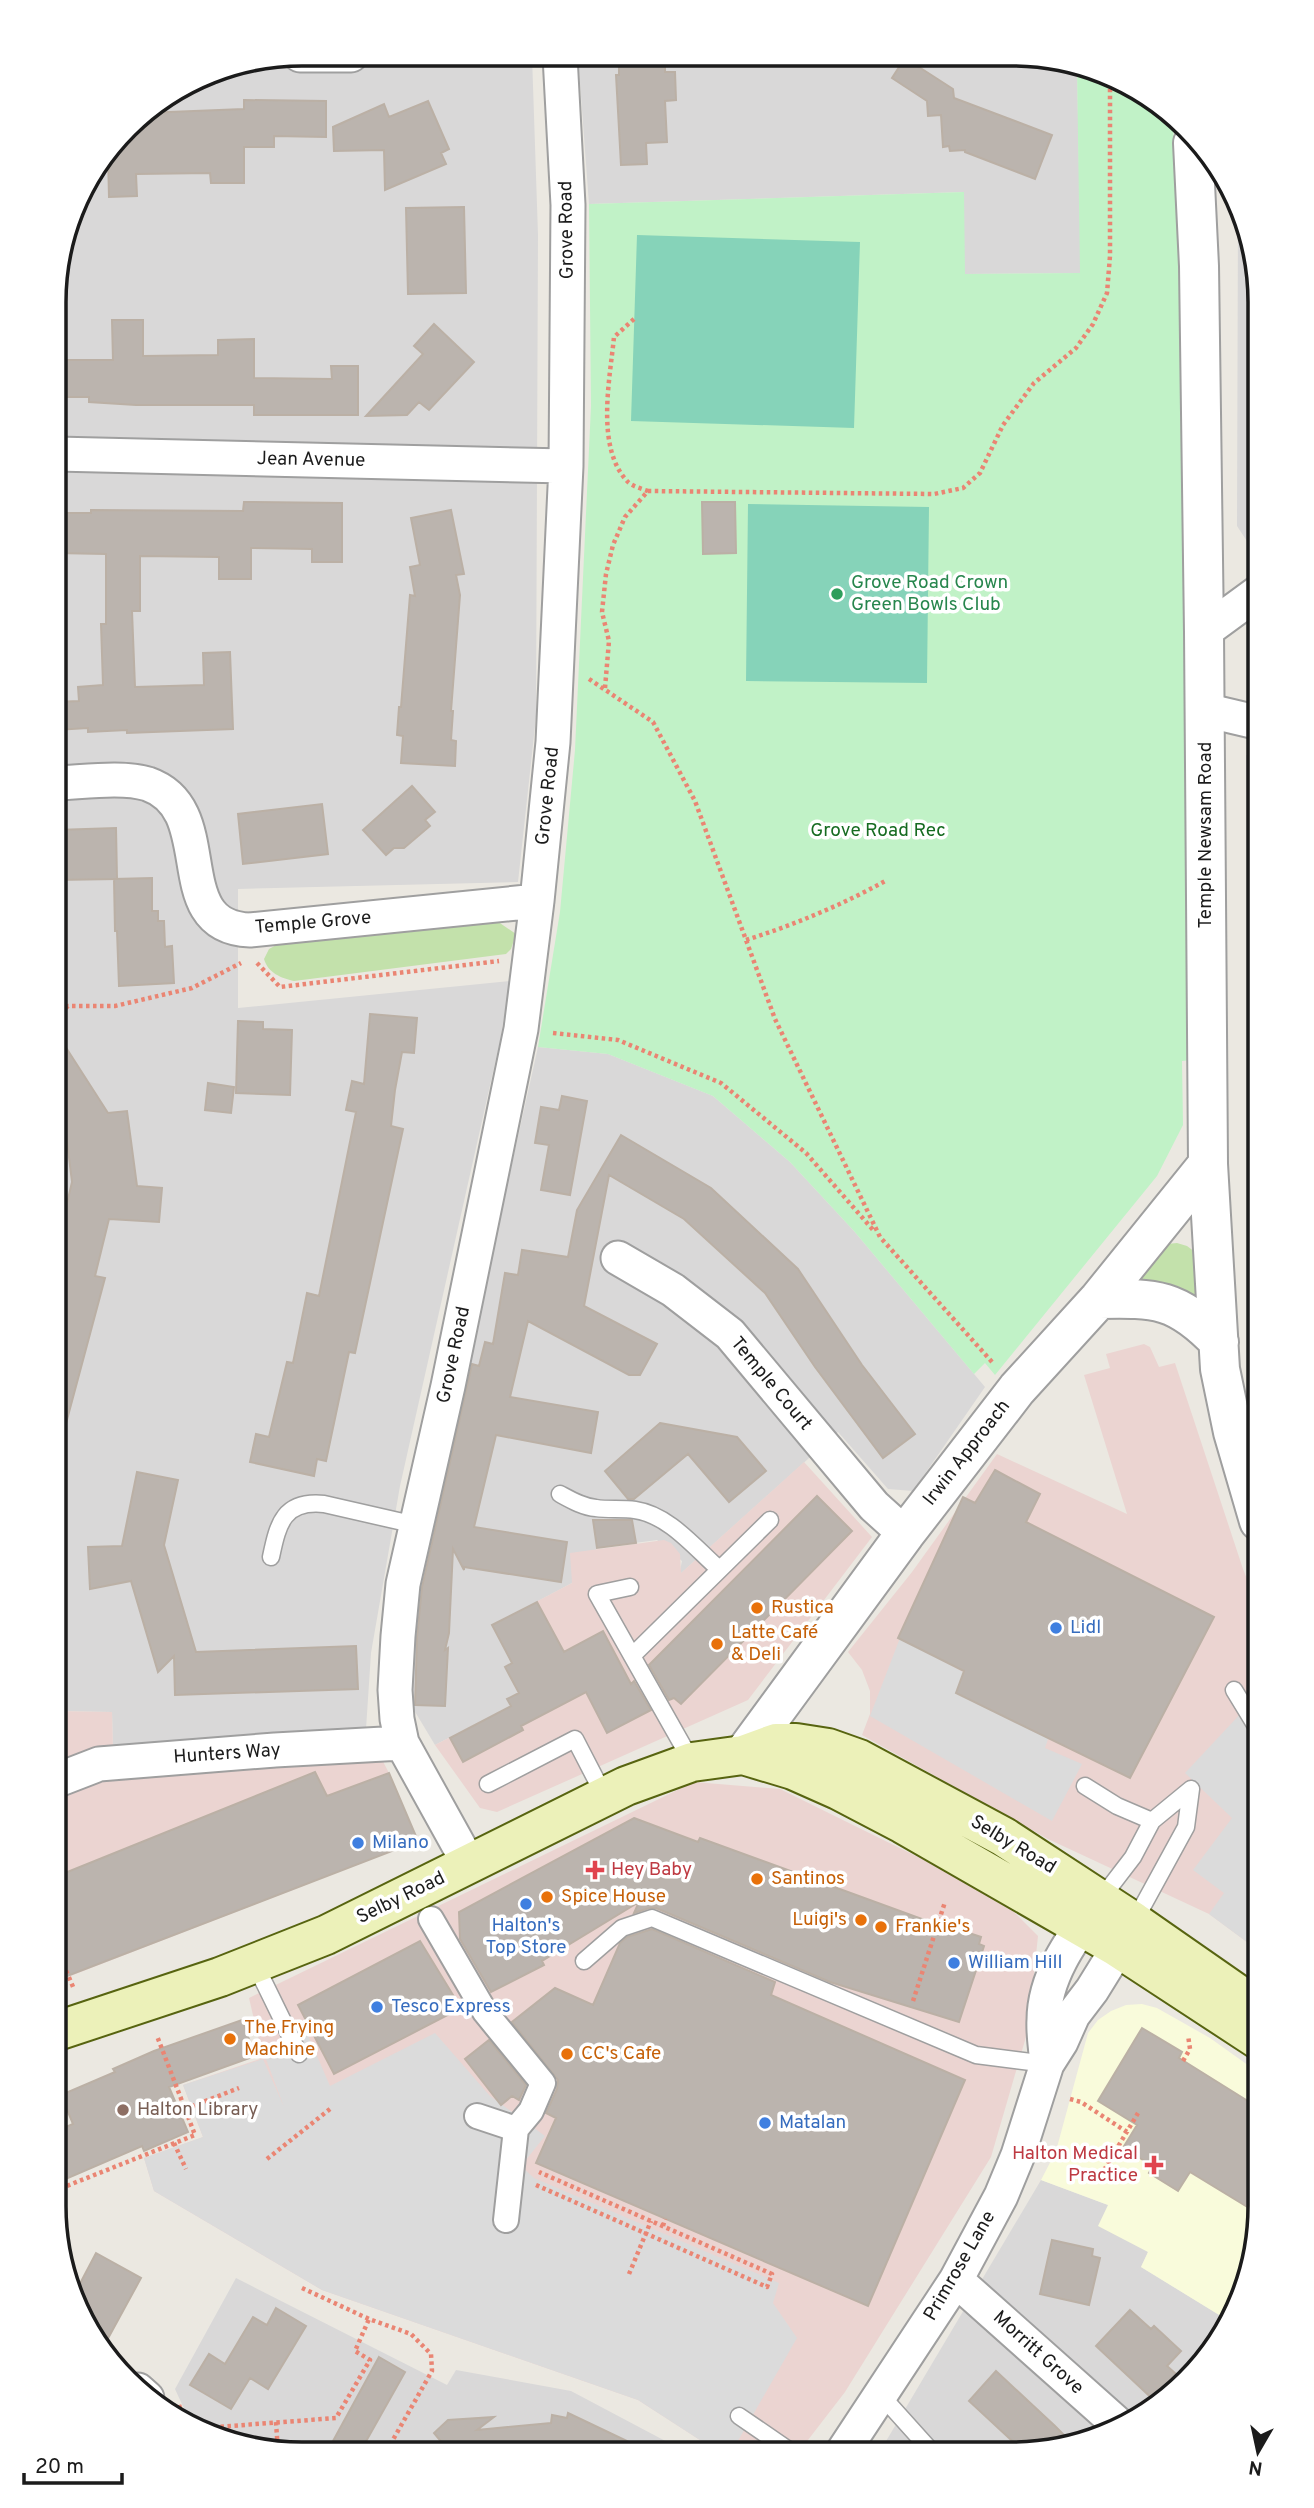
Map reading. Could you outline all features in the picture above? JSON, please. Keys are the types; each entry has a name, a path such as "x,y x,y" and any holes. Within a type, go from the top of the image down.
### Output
{"main road":[{"name":"Selby Road","path":"66,2028 195,1986 326,1935 626,1786 692,1762 743,1755 776,1744 796,1743 828,1748 859,1759 1004,1836 1091,1913 1247,2002"},
{"name":"Selby Road","path":"1126,1934 1247,2031"}],"street":[{"name":"Grove Road","path":"469,1864 402,1743 396,1700 398,1636 403,1584 451,1373 521,1029 537,901 553,742 566,466 568,205 561,67"},
{"name":"Temple Newsam Road","path":"1193,153 1199,266 1208,1164 1220,1369 1233,1432 1247,1481"},
{"name":"Jean Avenue","path":"66,454 566,466"},
{"path":"1204,632 1248,600"},
{"path":"1205,710 1248,720"},
{"name":"Temple Grove","path":"66,783 128,781 148,784 166,794 179,808 188,826 204,906 212,917 223,925 236,929 250,930 537,901"},
{"name":"Irwin Approach","path":"743,1755 905,1534 1017,1389 1098,1299 1208,1164"},
{"name":"Temple Court","path":"618,1258 673,1290 730,1334 874,1507 905,1534"},
{"path":"1098,1299 1161,1301 1201,1323 1219,1342"},
{"name":"Hunters Way","path":"66,1776 99,1763 402,1743"},
{"name":"Primrose Lane","path":"1043,2077 1043,2018 1050,1981 1091,1913"},
{"path":"431,1919 485,2012 543,2083 531,2111 516,2129 506,2220"},
{"name":"Primrose Lane","path":"849,2442 956,2280 1001,2196 1018,2155 1043,2077 1073,2015 1092,1990 1126,1934"},
{"path":"477,2116 516,2129"},
{"name":"Morritt Grove","path":"956,2280 1112,2419"}],"lane":[{"path":"560,1494 595,1508 636,1510 656,1517 674,1528 719,1569"},
{"path":"271,1556 277,1527 285,1515 296,1506 310,1502 416,1525"},
{"path":"632,1656 770,1520"},
{"path":"630,1587 597,1594 692,1762"},
{"path":"1234,1690 1247,1712"},
{"path":"488,1784 575,1739 605,1797"},
{"path":"1085,1786 1117,1806 1152,1821"},
{"path":"1091,1913 1133,1857 1152,1821 1191,1789 1186,1827 1126,1934"},
{"path":"584,1961 622,1928 652,1918 976,2055 1043,2077"},
{"path":"255,1964 299,2054"},
{"path":"880,2394 923,2442"},
{"path":"739,2416 777,2442"}],"path":[{"path":"634,319 614,337 606,419 613,458 629,483 648,491 934,494 963,488 980,473 1003,425 1034,383 1076,348 1093,324 1107,293 1110,256 1110,89"},
{"path":"605,688 609,641 602,612 606,574 613,545 625,517 648,491"},
{"path":"558,660 605,688 653,722 695,801 775,1019 880,1237"},
{"path":"746,940 781,928 887,880"},
{"path":"66,1008 115,1006 192,988 251,958 280,987 485,961 530,961"},
{"path":"521,1029 618,1040 721,1083 806,1153 1017,1389"},
{"path":"905,2025 945,1902"},
{"path":"66,1970 75,1990 81,1988"},
{"path":"66,2186 195,2135 157,2036"},
{"path":"1043,2077 1127,2132"},
{"path":"185,2109 240,2088"},
{"path":"267,2159 330,2109"},
{"path":"1097,2182 1138,2113"},
{"path":"174,2143 186,2169"},
{"path":"506,2220 526,2180 767,2287 772,2274 539,2172"},
{"path":"663,2226 665,2219"},
{"path":"629,2274 651,2221"},
{"path":"302,2288 369,2319 411,2334 431,2354 432,2371 392,2442"},
{"path":"226,2428 336,2418 370,2360 355,2351 369,2319"},
{"path":"276,2422 277,2440"}],"shaded area":[{"path":"1011,66 1057,71 1077,76 1081,273 964,274 963,192 589,204 579,67"},
{"path":"287,67 532,67 538,235 536,717 518,882 238,889 238,1008 510,981 500,1041 400,1486 371,1653 366,1729 113,1750 112,1712 66,1711 66,303 75,242 84,212 98,185 125,147 159,115 198,91 227,79"},
{"path":"1238,238 1243,257 1248,303 1248,543 1237,526"},
{"path":"1246,755 1248,755 1248,910"},
{"path":"538,1047 608,1054 713,1096 790,1162 854,1231 985,1387 913,1491 888,1489 838,1432 679,1575 682,1561 657,1540 597,1548 572,1583 493,1625 512,1663 505,1667 519,1693 511,1706 435,1745 411,1705 416,1594"},
{"path":"1144,1344 1150,1347 1159,1367 1175,1363 1247,1580 1247,1942 1209,1914 1048,1839 862,1735 870,1714 870,1691 862,1670 848,1652 912,1572 997,1454 1127,1514 1084,1375 1110,1368 1106,1354"},
{"path":"804,1462 872,1537 748,1700 497,1812 480,1808 435,1745 510,1706 507,1699 518,1693 505,1667 512,1663 492,1625 572,1583 570,1553 664,1540 671,1543 680,1554 681,1573"},
{"path":"900,1638 1054,1721 1045,1748 1082,1764 1052,1821 870,1716"},
{"path":"1247,1707 1247,1942 1209,1914 1224,1893 1193,1870 1232,1818 1185,1773"},
{"path":"66,1711 112,1712 113,1749 366,1729 389,1773 418,1841 66,1978"},
{"path":"694,1782 780,1789 999,1897 1038,1936 1028,2030 991,2157 845,2392 806,2442 703,2442 638,2400 322,2290 154,2191 144,2158 203,2137 183,2085 263,2058 249,1998"},
{"name":"Halton Medical Practice","path":"1142,2004 1157,2008 1210,2038 1247,2064 1247,2221 1235,2281 1220,2315 1141,2267 1148,2252 1098,2226 1108,2205 1041,2180 1056,2151 1088,2033 1098,2020 1126,2005"},
{"path":"307,2033 330,2086 435,2033 490,2096 545,2136 521,2166 534,2178 779,2283 773,2303 797,2338 737,2442 703,2442 638,2400 322,2290 154,2191 144,2158 203,2137 183,2085 263,2059 284,2107 263,2051"},
{"path":"1041,2180 1108,2205 1148,2252 1141,2267 1220,2315 1199,2349 1167,2383 1143,2402 1087,2429 1057,2437 1011,2442 886,2442"},
{"path":"236,2278 447,2385 456,2370 571,2391 667,2442 303,2442 272,2439 212,2424 185,2410 175,2389"}],"green space":[{"name":"Grove Road Rec","path":"1077,76 1116,91 1143,106 1173,131 1181,235 1184,627 1192,1060 1182,1061 1183,1125 1157,1176 995,1375 985,1363 974,1374 854,1231 790,1162 713,1096 608,1054 538,1047 560,912 575,750 591,406 589,204 964,192 965,274 1080,273"},
{"path":"637,235 860,242 854,428 631,421"},
{"name":"Grove Road Crown Green Bowls Club","path":"748,504 929,507 927,683 746,681"},
{"path":"494,919 516,934 511,949 506,954 294,981 276,974 264,959 269,949 280,943"},
{"path":"1177,1243 1195,1252 1196,1301 1130,1280 1167,1244"}],"building":[{"path":"665,66 665,72 675,72 676,100 665,101 667,142 646,143 647,164 621,165 616,75 619,75 619,67"},
{"path":"900,66 918,66 953,89 954,98 1052,135 1035,179 965,150 950,151 949,146 943,147 941,115 928,116 927,101 892,78"},
{"path":"244,100 326,101 326,137 274,136 274,147 244,147 244,183 211,183 210,173 136,174 137,196 109,197 108,169 125,147 163,112 244,109"},
{"path":"428,101 449,149 441,153 446,164 385,190 384,150 334,151 333,127 384,104 389,117"},
{"path":"464,207 466,293 408,294 406,208"},
{"path":"112,320 143,320 143,356 218,355 218,340 254,339 254,378 332,379 331,366 358,366 358,415 254,415 254,405 136,405 89,402 89,397 66,397 66,360 113,360"},
{"path":"434,324 474,362 429,410 419,402 407,415 366,416 423,354 414,346"},
{"path":"244,502 342,503 342,562 312,562 312,549 251,548 251,579 219,579 219,557 140,556 140,611 132,611 135,687 204,685 203,653 230,652 233,729 127,733 127,730 88,732 88,728 66,729 66,702 79,701 78,687 103,685 101,624 106,624 106,554 66,553 66,513 91,513 91,510 243,511"},
{"path":"702,502 735,502 736,553 703,554"},
{"path":"451,510 464,574 456,575 460,595 451,711 451,740 456,741 455,766 401,763 403,736 397,735 399,707 410,595 415,596 410,567 420,565 411,518"},
{"path":"412,786 435,812 425,820 430,826 404,848 394,848 386,855 363,830"},
{"path":"322,804 328,854 243,864 238,814"},
{"path":"116,828 117,879 66,880 66,830"},
{"path":"152,878 152,911 158,911 158,921 164,921 165,947 172,946 174,983 119,986 114,879"},
{"path":"370,1014 417,1018 414,1053 402,1052 391,1126 403,1129 355,1353 349,1352 326,1461 317,1459 314,1476 250,1462 256,1434 269,1437 287,1362 293,1363 307,1293 319,1296 356,1112 346,1110 352,1081 364,1084"},
{"path":"238,1021 263,1022 263,1029 292,1030 290,1095 236,1093"},
{"path":"66,1048 108,1113 127,1111 137,1186 162,1188 159,1222 109,1219 95,1276 105,1278 66,1424 66,1207 72,1182 66,1133"},
{"path":"208,1083 234,1087 231,1113 205,1110"},
{"path":"562,1096 587,1101 570,1195 541,1190 549,1145 535,1143 541,1107 559,1110"},
{"path":"621,1135 711,1188 798,1269 862,1365 915,1434 883,1458 815,1367 765,1293 684,1219 609,1175 584,1306 657,1344 640,1375 629,1375 528,1321 510,1397 598,1412 591,1453 496,1435 474,1527 567,1542 561,1582 464,1567 464,1570 453,1549 449,1633 445,1650 448,1648 445,1706 415,1705 422,1587 472,1364 479,1366 485,1342 493,1344 505,1273 518,1275 522,1250 568,1257 577,1210"},
{"path":"660,1423 737,1437 766,1471 729,1502 688,1454 634,1499 628,1499 605,1471"},
{"name":"Lidl","path":"995,1470 1040,1494 1026,1522 1214,1617 1130,1778 956,1693 964,1671 898,1638 963,1497 975,1503"},
{"path":"137,1472 178,1480 164,1545 196,1652 356,1646 358,1689 175,1695 174,1656 158,1672 131,1581 90,1589 88,1547 122,1546"},
{"path":"817,1496 852,1531 681,1704 674,1698 669,1700 649,1665"},
{"path":"593,1520 632,1520 636,1543 597,1548"},
{"path":"537,1602 564,1652 603,1631 631,1684 634,1681 651,1710 607,1733 586,1692 521,1726 523,1730 463,1762 450,1738 511,1706 507,1699 519,1693 505,1667 512,1663 492,1625"},
{"path":"315,1772 327,1796 389,1773 418,1841 66,1976 66,1873"},
{"path":"634,1818 698,1842 700,1838 941,1926 981,1937 979,1944 984,1946 959,2022 830,1982 656,1908 634,1913 639,1902 542,1961 544,1965 491,1992 460,1939 459,1912"},
{"name":"Matalan","path":"652,1929 775,1982 771,1995 965,2080 868,2306 536,2163 556,2118 546,2113 557,2089 558,2080 512,2022 555,1988 593,2005 620,1943 627,1937"},
{"name":"Tesco Express","path":"420,1941 461,2008 334,2074 298,2005"},
{"name":"Halton Library","path":"242,2020 255,2056 169,2087 188,2132 144,2151 142,2146 66,2179 66,2127 73,2124 66,2107 66,2093 115,2072 113,2069 154,2051"},
{"path":"1142,2028 1182,2052 1179,2058 1247,2101 1247,2207 1190,2172 1178,2191 1149,2173 1153,2166 1123,2148 1137,2125 1098,2101"},
{"path":"489,2040 526,2085 519,2100 512,2096 501,2105 465,2059"},
{"path":"1052,2240 1093,2249 1092,2256 1100,2258 1089,2305 1040,2294"},
{"path":"96,2253 141,2278 108,2338 91,2310 80,2283"},
{"path":"276,2308 306,2326 268,2389 250,2378 231,2409 190,2385 209,2354 225,2364 253,2317 267,2325"},
{"path":"1130,2310 1151,2329 1154,2326 1181,2351 1167,2366 1176,2374 1150,2396 1096,2346"},
{"path":"379,2357 405,2372 366,2442 332,2442"},
{"path":"996,2371 1064,2435 1013,2442 969,2401"},
{"path":"568,2413 629,2442 442,2442 434,2433 448,2420 494,2417 477,2430 551,2423 552,2415 567,2418"}],"place":[{"name":"Grove Road Crown Green Bowls Club","path":"837,594"},
{"name":"Rustica","path":"757,1608"},
{"name":"Lidl","path":"1056,1628"},
{"name":"Latte Café & Deli","path":"717,1644"},
{"name":"Milano","path":"358,1843"},
{"name":"Hey Baby","path":"595,1870"},
{"name":"Santinos","path":"757,1879"},
{"name":"Spice House","path":"547,1897"},
{"name":"Halton's Top Store","path":"526,1904"},
{"name":"Luigi's","path":"861,1920"},
{"name":"Frankie's","path":"881,1927"},
{"name":"William Hill","path":"954,1963"},
{"name":"Tesco Express","path":"377,2007"},
{"name":"The Frying Machine","path":"230,2039"},
{"name":"CC's Cafe","path":"567,2054"},
{"name":"Halton Library","path":"123,2110"},
{"name":"Matalan","path":"765,2123"},
{"name":"Halton Medical Practice","path":"1154,2165"}]}
